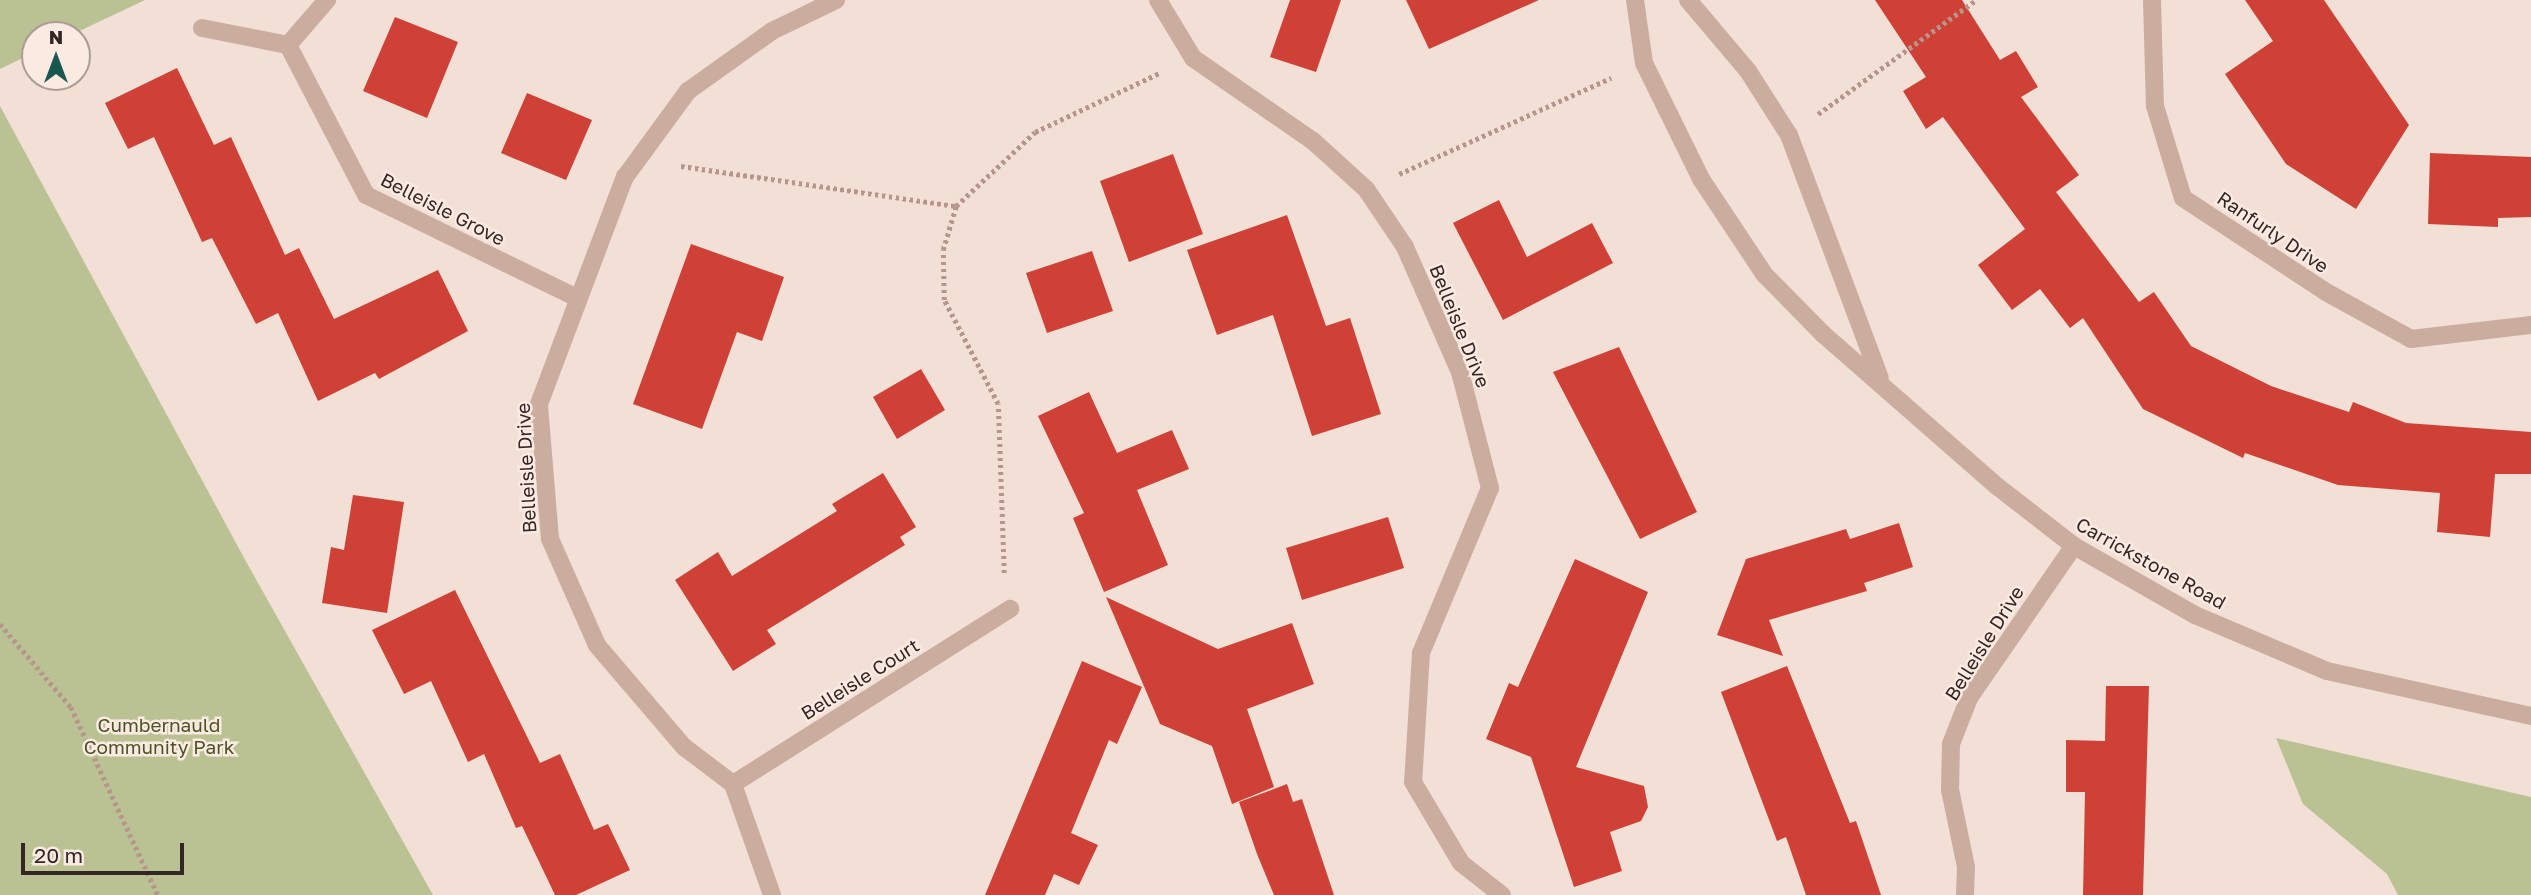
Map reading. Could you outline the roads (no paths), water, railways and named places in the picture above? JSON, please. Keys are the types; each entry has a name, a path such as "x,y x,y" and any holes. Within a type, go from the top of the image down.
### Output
{"street":[{"path":"202,27 288,45 327,0"},
{"name":"Belleisle Drive","path":"733,785 684,747 597,645 550,539 539,404 625,177 642,160 688,91 772,31 836,0"},
{"name":"Belleisle Drive","path":"1158,0 1193,58 1313,141 1366,189 1405,247 1460,372 1490,488 1421,653 1413,782 1461,863 1502,895"},
{"name":"Carrickstone Road","path":"1635,0 1644,63 1701,178 1764,274 1822,334 1880,378 2074,546 2195,615 2327,671 2491,712 2531,716"},
{"name":"Carrickstone Road","path":"1688,0 1748,71 1789,135 1880,378"},
{"name":"Ranfurly Drive","path":"2152,0 2155,106 2183,198 2326,292 2411,339 2531,325"},
{"name":"Belleisle Grove","path":"288,45 366,195 577,298"},
{"name":"Belleisle Drive","path":"1965,895 1966,867 1950,790 1951,744 1969,698 2074,546"},
{"name":"Belleisle Court","path":"733,785 1010,609"},
{"path":"733,785 772,895"}],"park label":[{"name":"Cumbernauld Community Park","path":"159,736"}]}
